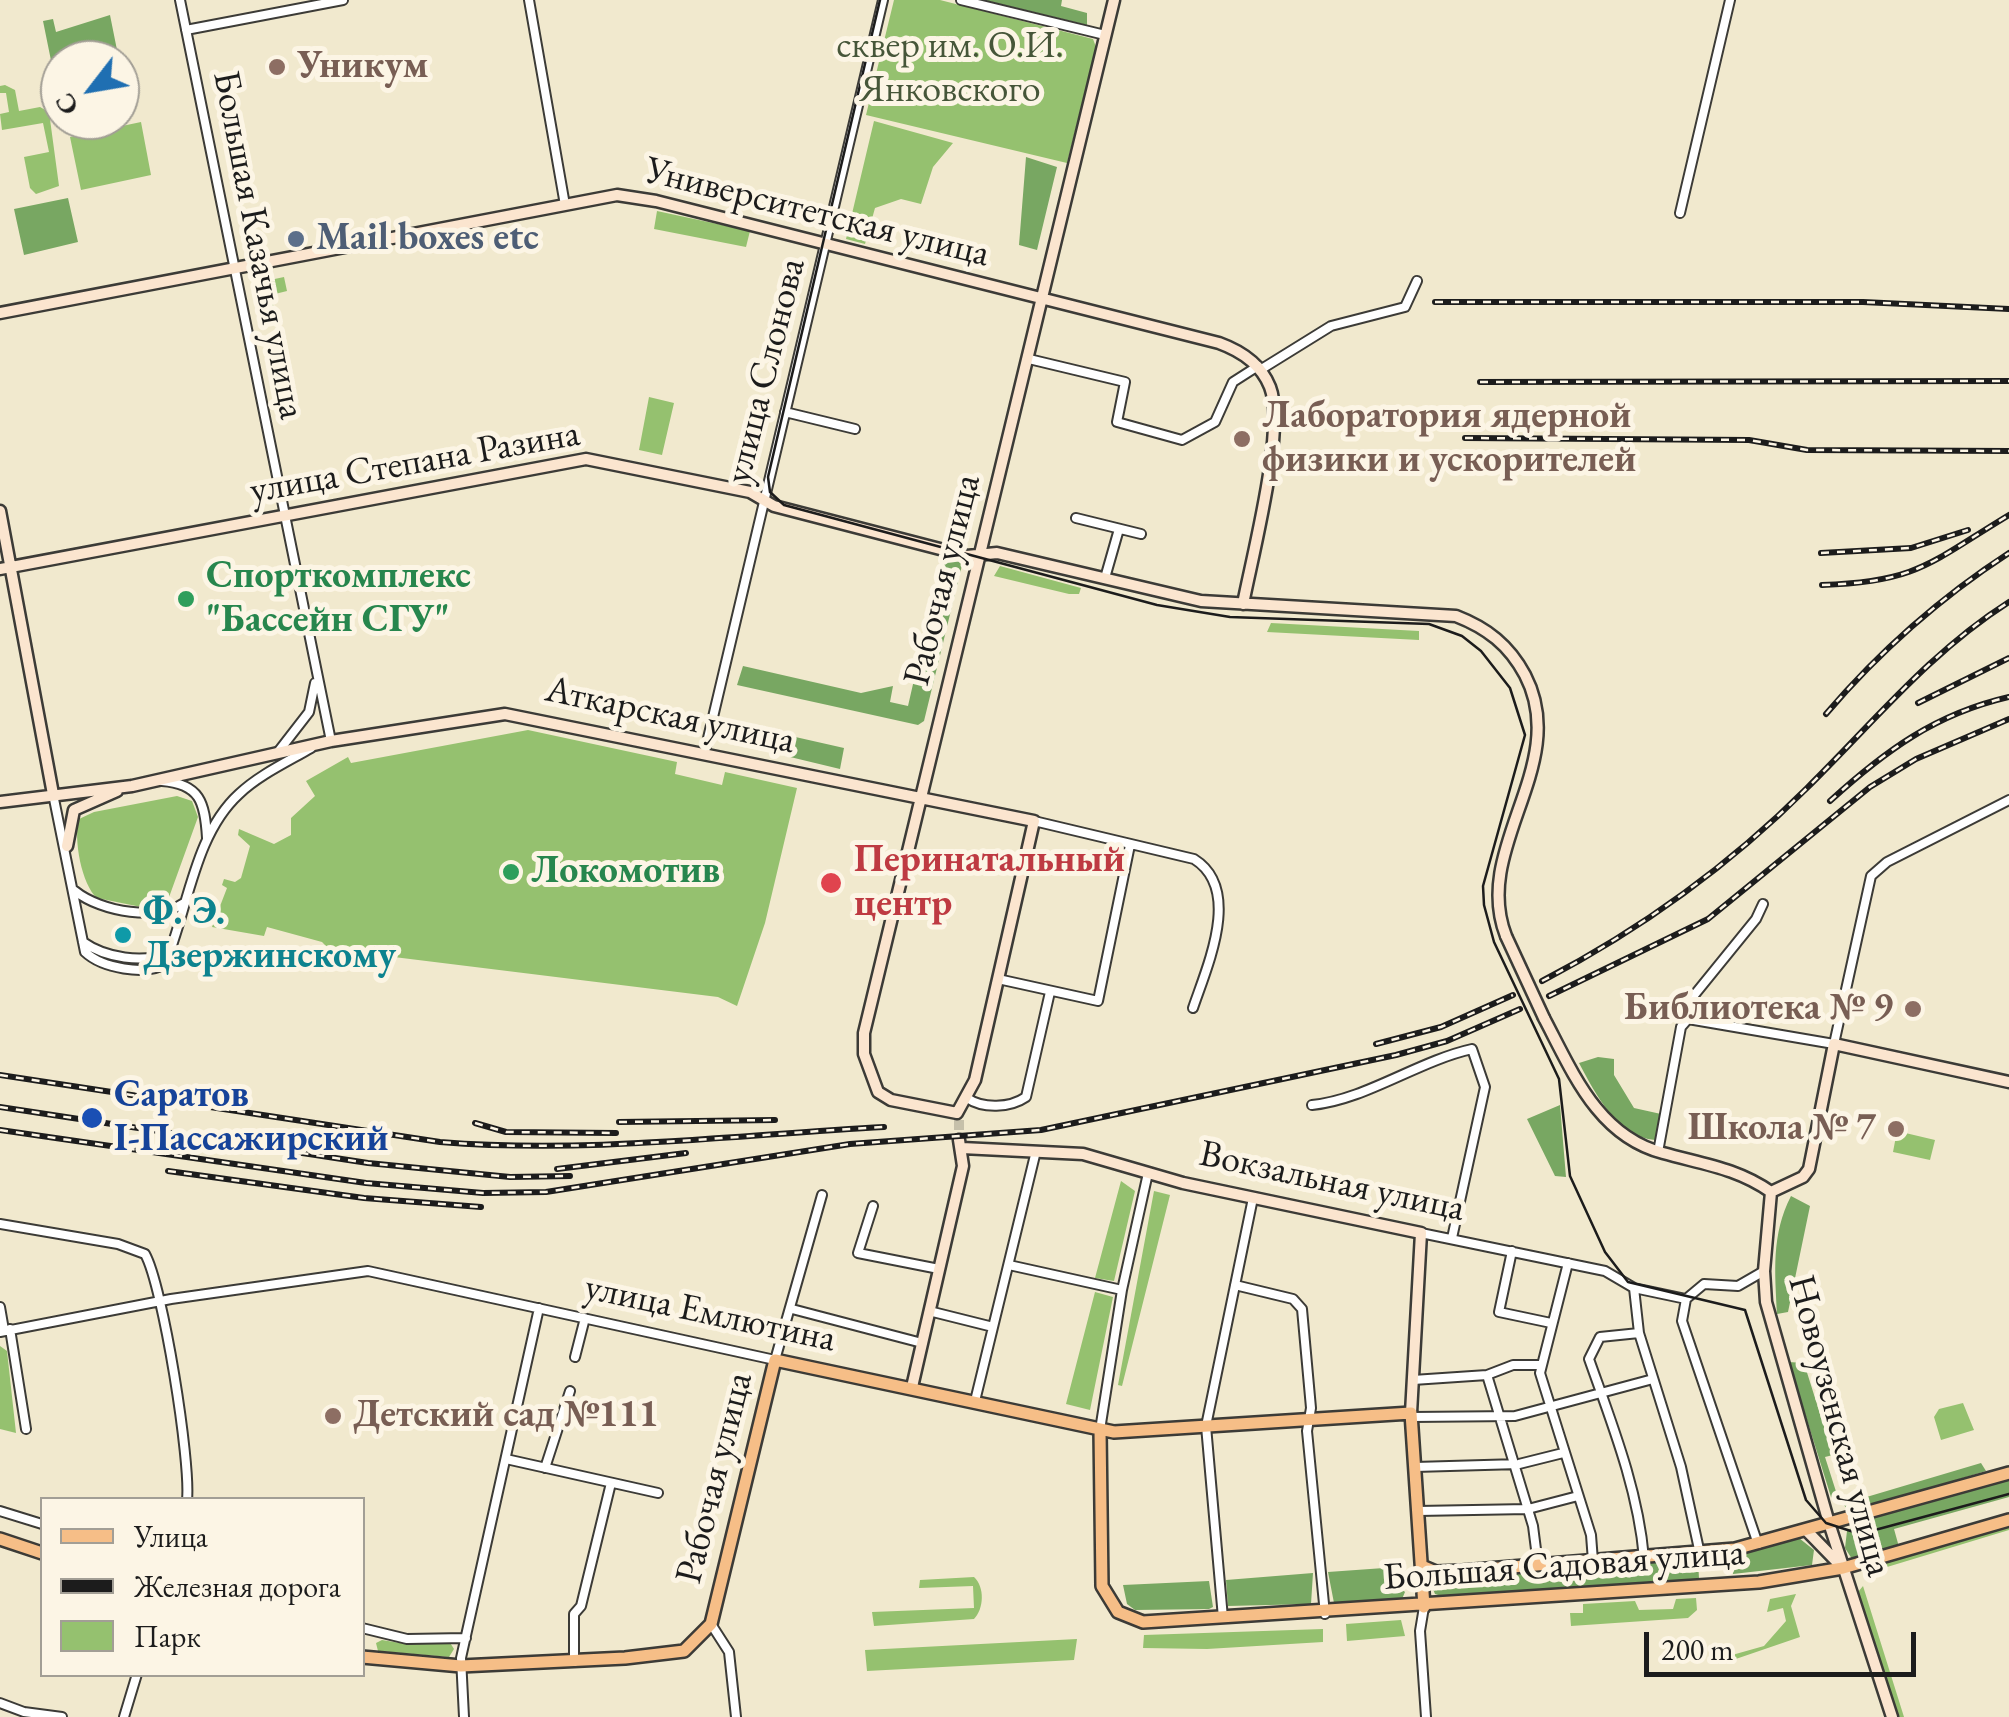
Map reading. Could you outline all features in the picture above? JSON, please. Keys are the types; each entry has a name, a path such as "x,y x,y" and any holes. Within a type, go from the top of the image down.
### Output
{"main road":[{"name":"Рабочая улица","path":"967,1098 958,1116 882,1096 874,1088 863,1049 1114,0"},
{"name":"Университетская улица","path":"0,313 626,194 1219,343 1259,368"},
{"path":"1243,604 1272,440 1273,396 1259,368"},
{"name":"улица Степана Разина","path":"5,568 586,459 764,497 774,506 980,556 997,554 1201,601 1432,612 1482,626 1511,653 1538,710 1538,753 1496,890 1506,936 1544,1018 1605,1121 1635,1143 1658,1152"},
{"path":"0,511 5,568 53,794"},
{"name":"Аткарская улица","path":"0,802 132,786 315,745 506,714 1034,822"},
{"name":"Аткарская улица","path":"66,846 74,810 132,786"},
{"path":"967,1098 975,1080 1034,822"},
{"path":"1658,1152 1729,1168 1771,1192 1803,1178 1809,1169 1834,1044 2009,1082"},
{"name":"Вокзальная улица","path":"939,1268 963,1166 961,1144 1082,1154 1254,1198 1421,1233"},
{"name":"Новоузенская улица","path":"1771,1192 1764,1271 1772,1326 1828,1523 1892,1717"},
{"path":"1421,1233 1411,1415 1424,1607"},
{"path":"912,1386 939,1268"},
{"name":"Рабочая улица","path":"711,1624 774,1360"},
{"name":"улица Емлютина","path":"774,1360 912,1386 1100,1430 1411,1415"},
{"name":"Большая Садовая улица","path":"1100,1430 1102,1586 1118,1612 1142,1622 1325,1614 1714,1587 1843,1568 2009,1520"},
{"name":"Большая Садовая улица","path":"1422,1566 1436,1572 1700,1554 1758,1544 2009,1473"},
{"path":"1806,1530 1843,1568"},
{"path":"0,1539 40,1551"},
{"path":"365,1657 461,1666 574,1662 684,1651 711,1624"}],"street":[{"name":"Большая Казачья улица","path":"180,0 332,742"},
{"path":"186,30 343,0"},
{"path":"529,0 566,205"},
{"name":"улица Слонова","path":"704,755 883,0"},
{"path":"961,0 1105,35"},
{"path":"1680,213 1730,0"},
{"path":"1029,359 1125,382 1117,422 1182,440 1215,422 1233,382 1331,326 1406,308 1417,281"},
{"path":"785,412 854,429"},
{"path":"1076,518 1142,534"},
{"path":"1105,578 1119,528"},
{"path":"278,753 309,712 316,678"},
{"path":"53,794 82,942 94,960 149,970 166,964 207,841 235,796 315,745"},
{"path":"158,781 184,783 196,790 203,800 207,841"},
{"path":"1688,1019 1834,1044 1871,876 1886,862 1932,836 2009,800"},
{"name":"Аткарская улица","path":"1034,822 1194,858 1209,868 1221,902 1194,1008"},
{"path":"998,980 1098,1000 1130,845"},
{"path":"75,891 97,904 127,910 174,911 187,901"},
{"path":"1658,1152 1681,1027 1688,1019 1687,1004 1756,919 1763,904"},
{"path":"967,1098 975,1104 1010,1105 1026,1097 1050,992"},
{"path":"1312,1105 1334,1103 1428,1061 1472,1049 1486,1086 1452,1238"},
{"path":"975,1401 1036,1151"},
{"path":"1100,1430 1122,1290 1148,1173"},
{"name":"Рабочая улица","path":"774,1360 792,1309 822,1195"},
{"path":"1223,1620 1206,1426 1254,1198"},
{"path":"872,1206 858,1254 939,1268"},
{"path":"0,1224 136,1249 150,1264 187,1468 188,1497"},
{"name":"Вокзальная улица","path":"1421,1233 1568,1262 1605,1272 1634,1288 1686,1299"},
{"path":"1512,1251 1499,1312 1551,1323"},
{"path":"1568,1262 1541,1366 1550,1408 1591,1535 1594,1561"},
{"path":"1008,1265 1122,1290"},
{"name":"улица Емлютина","path":"5,1330 159,1301 368,1271 774,1360"},
{"path":"1758,1544 1682,1321 1686,1299 1704,1284 1738,1286 1764,1271"},
{"path":"1236,1285 1298,1303 1325,1614"},
{"path":"1634,1288 1639,1333 1689,1495 1700,1554"},
{"path":"0,1307 26,1429"},
{"path":"464,1717 461,1666 466,1638 539,1308"},
{"path":"792,1309 922,1343"},
{"path":"929,1312 993,1327"},
{"path":"575,1357 585,1318"},
{"path":"1639,1333 1600,1338 1589,1359 1643,1527 1644,1558"},
{"path":"1413,1380 1487,1375 1512,1365 1541,1366"},
{"path":"1487,1375 1528,1509 1538,1566"},
{"name":"улица Емлютина","path":"1411,1415 1500,1417 1550,1408 1653,1379"},
{"path":"545,1468 570,1391"},
{"path":"1415,1467 1513,1464 1564,1452"},
{"path":"506,1460 658,1493"},
{"path":"574,1662 574,1614 581,1606 611,1483"},
{"path":"1418,1511 1528,1509 1578,1496"},
{"path":"0,1510 40,1523"},
{"path":"1424,1607 1420,1631 1426,1717"},
{"name":"Рабочая улица","path":"711,1624 730,1652 736,1717"},
{"path":"365,1629 407,1639 466,1638"},
{"path":"124,1717 136,1677"},
{"path":"0,1703 24,1712 62,1717"}],"green space":[{"name":"сквер им. О.И. Янковского","path":"894,0 940,0 1093,39 1096,47 1067,163 866,115"},
{"path":"984,0 1062,0 1061,6 1087,13 1087,25"},
{"path":"110,15 115,40 47,40 43,21 53,19 56,32"},
{"path":"0,86 15,90 19,111 40,107 40,124 2,130 0,114 9,112 6,93 0,93"},
{"path":"874,121 953,143 933,167 921,204 901,199 875,208 865,244 846,239"},
{"path":"140,122 151,175 81,190 71,140 140,140"},
{"path":"47,140 53,140 59,186 36,194 30,188 24,157 49,152"},
{"path":"1026,157 1057,167 1037,250 1019,245"},
{"path":"68,198 78,242 24,255 14,209"},
{"path":"657,211 750,231 746,247 654,229"},
{"path":"284,277 287,291 271,295 276,317 263,319 256,283"},
{"path":"649,397 674,403 662,455 639,450"},
{"path":"943,553 963,561 924,721 918,725 737,685 743,666 861,693 893,686 890,702 908,706"},
{"path":"1000,566 1081,588 1079,594 1069,594 994,576"},
{"path":"1271,623 1419,631 1419,640 1267,632"},
{"name":"Локомотив","path":"528,730 677,762 675,774 722,785 725,772 797,788 765,923 737,1006 718,997 329,949 322,942 267,927 264,936 212,927 227,888 222,885 224,879 235,882 241,878 250,846 238,835 239,829 274,844 291,835 291,818 315,796 306,781 348,757 351,763"},
{"path":"791,736 844,748 840,769 786,756"},
{"path":"177,796 192,801 198,817 168,900 151,909 97,898 80,861 79,819 94,812"},
{"path":"1598,1057 1614,1059 1614,1075 1634,1108 1661,1114 1655,1140 1629,1131 1600,1100 1579,1063"},
{"path":"1560,1105 1566,1177 1555,1176 1527,1119"},
{"path":"1897,1131 1935,1140 1930,1160 1893,1152"},
{"path":"1121,1181 1135,1191 1114,1281 1095,1278"},
{"path":"1154,1191 1170,1195 1122,1386 1118,1385"},
{"path":"1791,1196 1810,1206 1788,1312 1777,1314 1777,1239"},
{"path":"1095,1292 1113,1297 1090,1410 1066,1404"},
{"path":"0,1346 7,1351 16,1433 0,1429"},
{"path":"1789,1362 1804,1363 1833,1455 1825,1457 1840,1504 1831,1497"},
{"path":"1963,1403 1974,1430 1941,1440 1934,1417 1939,1409"},
{"path":"1981,1463 1986,1471 1850,1512 1843,1504"},
{"path":"2009,1478 2009,1497 1894,1529 1899,1547 1852,1559 1845,1548 1847,1531 1862,1521"},
{"path":"2009,1523 2009,1530 1864,1574 1862,1567"},
{"path":"1799,1538 1814,1550 1812,1565 1733,1574 1732,1560 1727,1561 1734,1554"},
{"path":"1698,1559 1699,1579 1445,1597 1435,1594 1431,1584 1440,1577"},
{"path":"1398,1567 1399,1586 1405,1592 1402,1599 1334,1603 1328,1572"},
{"path":"1313,1573 1311,1604 1228,1606 1226,1580"},
{"path":"974,1577 982,1598 974,1619 874,1626 872,1612 974,1608 973,1586 919,1588 920,1580"},
{"path":"1209,1581 1213,1607 1209,1609 1135,1610 1127,1604 1123,1585"},
{"path":"1863,1586 1904,1717 1897,1717 1858,1592"},
{"path":"1796,1594 1791,1606 1800,1637 1727,1662 1725,1657 1764,1646 1786,1621 1783,1608 1767,1612 1770,1599"},
{"path":"1696,1598 1697,1610 1688,1618 1571,1626 1570,1613 1583,1613 1583,1604 1635,1601 1639,1610 1673,1609 1676,1599"},
{"path":"1401,1620 1405,1636 1347,1641 1346,1624"},
{"path":"1323,1629 1323,1642 1207,1649 1143,1648 1144,1635"},
{"path":"1077,1639 1074,1660 867,1671 865,1650"},
{"path":"382,1640 406,1644 449,1641 454,1649 449,1657 378,1651 376,1643"}],"tunnel":[{"path":"959,1120 959,1140"}],"tram line":[{"path":"880,0 768,477 770,492 784,505 1157,605 1230,617 1429,624 1462,636 1481,651 1510,688 1525,735 1483,886 1484,905 1494,942 1559,1079 1570,1176 1605,1252 1628,1282 1745,1310 1806,1500 1826,1523 1860,1534 2009,1494"}],"railway":[{"path":"1435,302 1863,302 2009,309"},
{"path":"1480,382 2009,381"},
{"path":"1465,438 1749,440 1807,450 2009,451"},
{"path":"1822,585 1903,574 1941,557 2009,515"},
{"path":"1821,553 1911,548 1968,530"},
{"path":"1826,714 1912,627 2009,553"},
{"path":"1542,981 1613,941 1715,870 1807,788 1953,643 2009,602"},
{"path":"1918,703 2009,658"},
{"path":"1830,801 1891,751 1934,724 2009,697"},
{"path":"1549,996 1708,919 1870,787 1916,759 2009,719"},
{"path":"1376,1044 1441,1027 1513,995"},
{"path":"0,1130 366,1183 483,1193 546,1192 850,1144 1041,1130 1396,1055 1447,1041 1520,1009"},
{"path":"0,1075 440,1142 606,1145 884,1127"},
{"path":"0,1107 368,1163 510,1177 570,1176"},
{"path":"619,1122 775,1120"},
{"path":"475,1123 506,1132 616,1133"},
{"path":"557,1169 686,1153"},
{"path":"168,1171 364,1198 481,1207"}],"place":[{"name":"Уникум","path":"277,67"},
{"name":"Mail boxes etc","path":"296,239"},
{"name":"Лаборатория ядерной физики и ускорителей","path":"1242,439"},
{"name":"Спорткомплекс \"Бассейн СГУ\"","path":"186,599"},
{"name":"Локомотив","path":"511,872"},
{"name":"Перинатальный центр","path":"831,883"},
{"name":"Ф. Э. Дзержинскому","path":"123,935"},
{"name":"Библиотека № 9","path":"1913,1009"},
{"name":"Саратов I-Пассажирский","path":"92,1118"},
{"name":"Школа № 7","path":"1896,1129"},
{"name":"Детский сад №111","path":"333,1416"}]}
